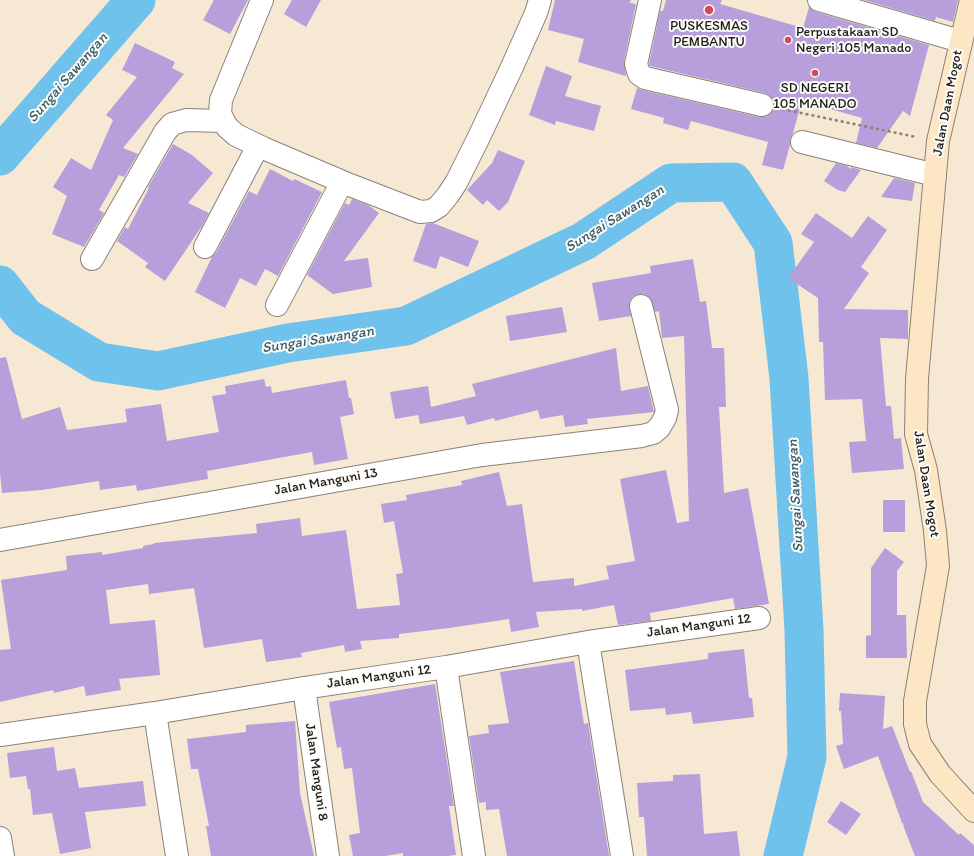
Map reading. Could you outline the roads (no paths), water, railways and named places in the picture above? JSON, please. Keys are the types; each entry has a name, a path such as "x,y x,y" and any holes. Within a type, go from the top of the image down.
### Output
{"main road":[{"name":"Jalan Daan Mogot","path":"971,0 960,41 938,141 918,364 916,434 926,470 934,524 938,566 915,702 915,724 920,744 940,774 974,812"}],"street":[{"path":"262,0 222,110 227,127 236,135 258,146 342,182 420,212 431,211 439,206 456,183 512,67 536,13 540,0"},
{"path":"650,0 636,64 639,74 645,78 762,105"},
{"name":"Jalan Daan Mogot","path":"831,2 960,41"},
{"path":"92,259 165,132 172,124 222,110"},
{"path":"802,142 935,175"},
{"path":"205,247 258,146"},
{"path":"277,305 342,182"},
{"name":"Jalan Manguni 13","path":"0,540 482,455 642,436 653,433 659,428 665,418 667,410 641,306"},
{"name":"Jalan Manguni 12","path":"0,735 155,713 304,688 446,667 588,642 759,618"},
{"path":"588,642 622,856"},
{"path":"446,667 474,856"},
{"name":"Jalan Manguni 8","path":"304,688 328,856"},
{"path":"155,713 178,856"},
{"path":"0,838 3,856"}],"waterway":[{"name":"Sungai Sawangan","path":"0,156 136,0"},
{"name":"Sungai Sawangan","path":"0,285 25,317 99,362 158,371 288,343 406,326 584,241 671,183 733,182 773,243 789,378 804,630 807,757 783,856"}],"place":[{"name":"PUSKESMAS PEMBANTU","path":"709,10"},
{"name":"Perpustakaan SD Negeri 105 Manado","path":"788,40"},
{"name":"SD NEGERI 105 MANADO","path":"815,73"}]}
